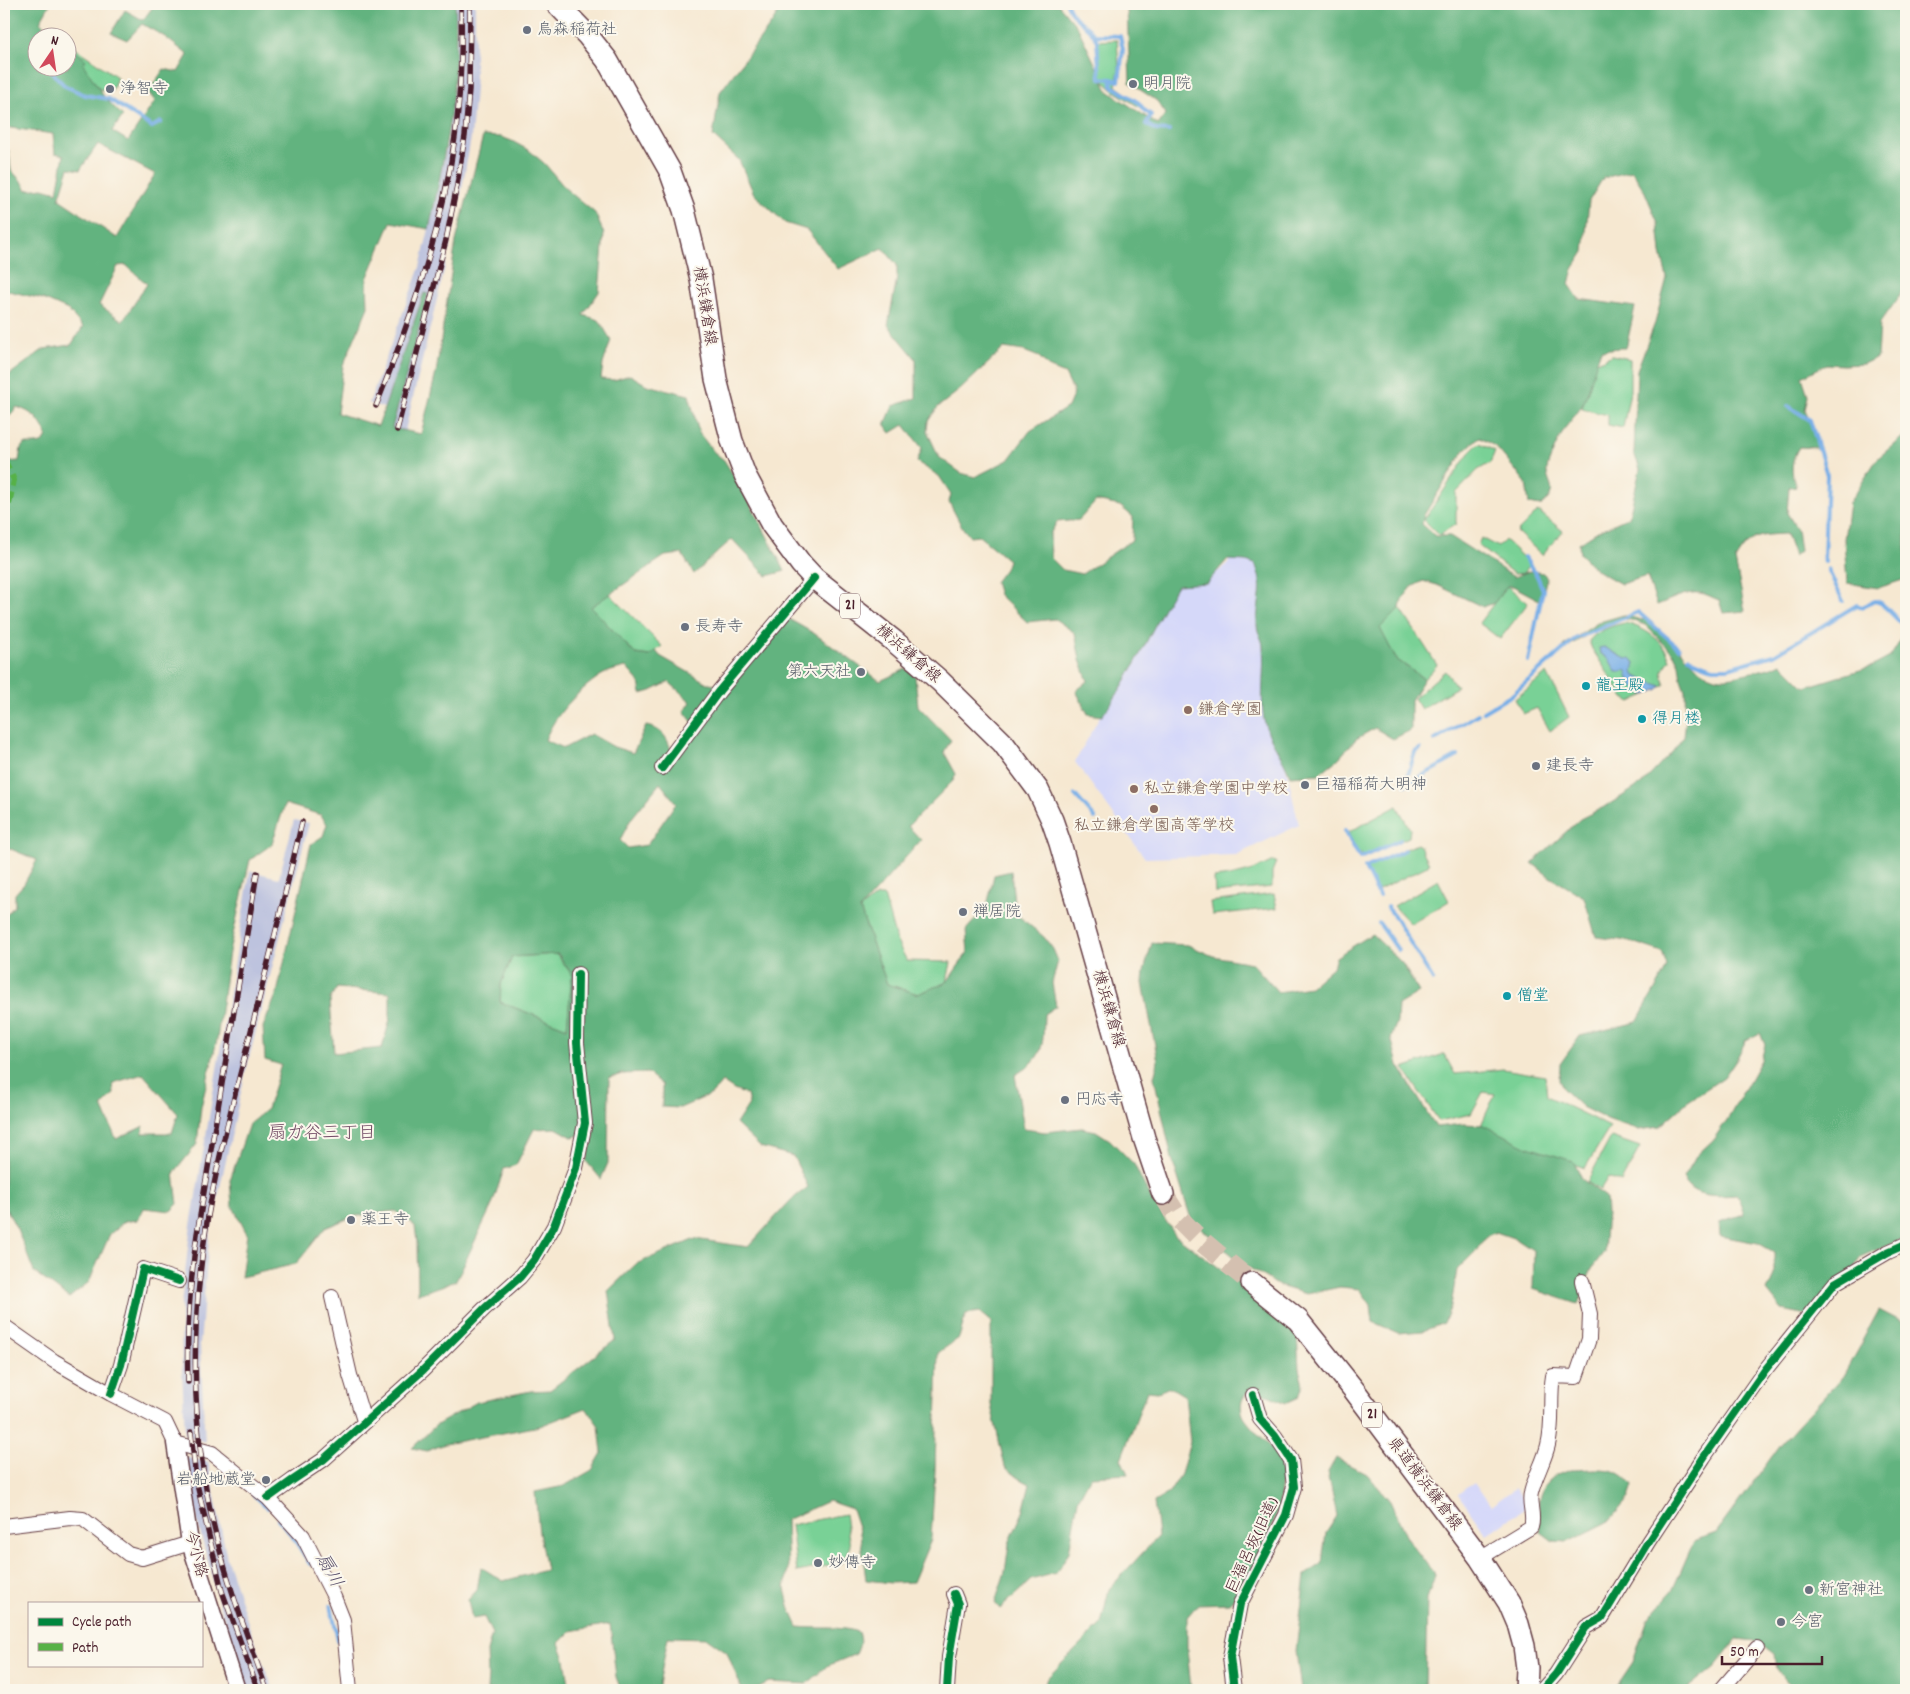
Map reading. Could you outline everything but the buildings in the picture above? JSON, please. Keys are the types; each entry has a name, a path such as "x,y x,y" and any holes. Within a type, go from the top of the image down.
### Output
{"main road":[{"name":"横浜鎌倉線","path":"557,4 588,36 607,60 670,171 684,210 701,279 716,379 732,441 745,475 772,525 800,564 814,578 894,641 978,717 1003,743 1038,790 1060,843 1144,1138 1163,1194"},
{"name":"県道横浜鎌倉線","path":"1252,1282 1298,1320 1354,1390 1480,1558 1509,1603 1518,1624 1527,1668 1526,1690"}],"street":[{"path":"662,768 719,691 814,578"},
{"path":"268,1498 323,1460 364,1421 423,1370 484,1309 520,1277 534,1260 554,1226 576,1168 585,1123 577,1043 578,974"},
{"path":"1542,1690 1556,1674 1586,1627 1602,1618 1648,1542 1699,1464 1765,1370 1835,1284 1888,1252 1906,1244"},
{"path":"111,1394 121,1365 143,1269 179,1281"},
{"path":"1480,1558 1531,1527 1534,1520 1530,1495 1548,1444 1551,1420 1550,1393 1553,1376 1576,1377 1589,1339 1590,1314 1582,1281"},
{"path":"332,1297 350,1375 364,1421"},
{"path":"4,1326 54,1361 165,1422 175,1443 212,1453 268,1498 303,1536 334,1597 343,1620 350,1690"},
{"name":"巨福呂坂(旧道)","path":"1234,1690 1230,1657 1240,1604 1286,1515 1294,1487 1291,1460 1275,1436 1260,1419 1253,1395"},
{"name":"今小路","path":"175,1443 190,1543 236,1690"},
{"path":"4,1526 70,1518 83,1519 128,1554 142,1558 190,1543"},
{"path":"947,1690 949,1657 958,1604 954,1594"},
{"path":"1721,1690 1757,1648"}],"shaded area":[{"path":"455,4 475,4 475,89 471,138 457,217 405,431 392,429 428,295 423,294 384,408 369,403 420,267 434,208 448,139 455,83 457,28"},
{"name":"鎌倉学園","path":"1236,535 1280,545 1290,752 1285,764 1299,825 1236,855 1145,858 1075,762 1174,581 1207,583 1228,564"},
{"path":"294,820 309,823 245,1074 209,1237 200,1345 205,1442 185,1436 181,1305 190,1231 250,871 279,878"},
{"path":"186,1457 194,1460 208,1461 227,1559 255,1644 274,1690 249,1690 221,1610 198,1524"},
{"path":"1474,1482 1491,1506 1515,1488 1528,1506 1487,1535 1458,1494"}],"green space":[{"path":"4,4 50,4 40,22 48,28 28,28 28,78 78,78 78,53 86,60 83,64 105,98 123,116 112,131 128,141 155,101 148,92 164,69 178,72 188,55 165,37 142,24 127,40 111,33 125,10 143,20 155,4 288,4 294,7 299,4 455,4 455,61 450,118 429,229 391,222 367,279 368,307 343,366 337,413 378,426 424,293 428,294 392,428 421,434 436,373 456,241 483,136 501,137 512,141 530,151 545,164 566,189 595,213 604,234 599,292 583,315 599,320 611,340 603,364 601,379 614,380 630,375 647,385 689,395 699,433 714,452 724,460 747,497 785,571 767,576 732,539 694,574 682,554 665,556 591,607 635,654 650,656 656,651 660,656 709,684 726,687 787,618 815,634 880,681 906,669 915,676 918,706 951,740 944,752 956,774 953,781 908,826 921,840 860,909 887,984 918,994 947,982 968,952 966,930 987,906 994,875 1011,871 1015,913 1044,937 1053,949 1058,961 1052,983 1056,1006 1044,1014 1040,1050 1032,1063 1015,1075 1024,1129 1045,1132 1082,1128 1096,1131 1110,1140 1134,1164 1149,1195 1175,1235 1233,1278 1297,1334 1299,1369 1303,1385 1299,1397 1286,1403 1271,1396 1250,1391 1242,1401 1241,1408 1245,1419 1284,1462 1279,1506 1271,1530 1242,1591 1229,1603 1198,1604 1187,1617 1187,1648 1191,1690 1043,1690 1047,1678 1101,1624 1109,1589 1158,1536 1154,1502 1169,1493 1181,1474 1190,1442 1185,1396 1170,1387 1158,1392 1147,1391 1121,1459 1128,1474 1091,1476 1078,1500 1069,1552 1056,1573 1031,1580 1000,1609 995,1603 1005,1572 1009,1543 1023,1512 1030,1484 1005,1467 991,1405 991,1322 979,1312 966,1314 959,1338 938,1353 931,1539 913,1582 891,1583 866,1580 860,1533 852,1509 828,1501 786,1520 788,1568 785,1589 790,1609 798,1627 837,1628 858,1632 860,1643 856,1654 827,1666 807,1684 769,1682 753,1690 742,1690 727,1652 707,1638 668,1637 658,1690 621,1690 616,1677 610,1624 571,1631 559,1643 565,1659 570,1690 487,1690 487,1651 492,1634 484,1617 472,1619 468,1600 477,1590 481,1567 503,1581 546,1570 539,1533 535,1492 564,1486 592,1470 602,1453 599,1426 586,1408 540,1426 445,1444 427,1451 412,1448 435,1426 477,1402 531,1391 550,1390 615,1340 608,1291 636,1264 695,1239 748,1247 791,1200 808,1187 793,1156 760,1147 736,1124 749,1104 747,1095 734,1090 722,1082 712,1094 680,1108 662,1107 662,1085 648,1073 622,1074 609,1078 608,1163 601,1179 586,1161 595,1132 572,1137 556,1128 534,1129 516,1165 504,1169 492,1205 456,1281 418,1294 415,1226 395,1211 354,1216 325,1228 296,1264 241,1277 247,1234 232,1205 230,1180 249,1124 267,1109 281,1065 265,1060 263,1027 277,993 311,844 323,836 327,824 321,815 285,804 272,844 250,860 229,952 217,1040 201,1107 197,1144 174,1173 178,1204 171,1211 144,1208 138,1220 125,1221 110,1234 89,1282 69,1298 34,1272 17,1229 4,1205 4,918 15,905 15,894 24,884 37,860 6,847 4,848 4,462 19,461 21,448 24,444 41,443 46,439 47,435 35,417 17,407 4,422 4,370 9,375 44,349 71,345 83,327 68,310 43,299 4,290 4,147 9,151 11,170 27,190 43,188 57,192 64,155 55,153 53,134 4,127","holes":["98,144 155,174 117,238 59,199 69,168 80,170","126,265 147,284 123,321 99,305 118,266","626,667 639,682 641,694 669,682 691,702 684,711 697,728 673,757 665,736 658,730 646,726 633,753 614,747 591,734 564,748 545,740 561,712 576,696 600,676","660,783 676,803 647,845 628,848 620,840 631,819","558,954 572,975 567,1028 500,1002 501,984 512,957","337,988 390,993 390,1019 382,1048 334,1053 330,999","143,1074 178,1114 172,1133 142,1133 144,1126 116,1139 102,1106 114,1094 113,1083"]},
{"path":"783,4 1058,4 1078,28 1108,91 1158,125 1166,114 1157,101 1130,83 1127,9 1118,4 1906,4 1906,282 1899,297 1880,323 1878,357 1863,364 1827,364 1802,377 1808,395 1805,410 1820,448 1799,447 1793,461 1792,470 1796,486 1789,487 1787,513 1797,529 1800,551 1794,556 1786,534 1756,538 1740,552 1735,560 1745,611 1723,613 1719,600 1700,593 1673,598 1657,605 1647,576 1621,584 1598,571 1580,554 1579,543 1596,532 1629,517 1640,469 1634,453 1637,370 1655,323 1667,278 1661,253 1658,223 1644,190 1632,171 1603,178 1589,201 1584,252 1573,269 1569,284 1579,299 1635,307 1626,348 1601,350 1584,402 1564,430 1553,452 1547,471 1551,495 1540,506 1529,504 1526,483 1496,447 1479,437 1464,451 1424,515 1422,524 1435,536 1450,536 1514,577 1530,571 1543,573 1547,577 1541,601 1513,586 1507,586 1494,603 1483,607 1437,585 1423,581 1412,587 1402,600 1400,608 1380,628 1396,659 1424,679 1411,700 1411,730 1393,739 1375,728 1356,739 1338,759 1319,774 1290,776 1268,733 1264,720 1262,702 1263,647 1257,625 1260,580 1255,564 1246,561 1227,560 1207,583 1177,585 1123,685 1102,716 1088,714 1076,691 1088,681 1080,660 1075,633 1055,619 1027,622 999,595 995,582 1005,569 1008,560 979,536 970,537 962,527 949,502 951,494 939,476 917,462 922,448 904,425 891,433 885,425 893,406 916,398 916,359 888,325 897,278 897,265 883,248 838,269 807,230 785,223 754,194 739,160 713,136 720,92 772,23","holes":["1004,348 1024,351 1039,357 1050,368 1065,374 1074,393 1068,407 1030,431 1008,460 975,477 961,473 939,457 927,431 928,421 938,407 961,389","1096,501 1120,506 1133,517 1132,540 1082,574 1063,570 1051,558 1050,534 1057,522 1079,520"]},
{"path":"1117,40 1119,68 1116,86 1139,103 1144,110 1114,91 1100,78 1097,41"},
{"path":"78,50 117,77 112,90 89,88 78,78"},
{"path":"1612,355 1630,359 1630,392 1623,428 1608,425 1608,415 1582,409 1593,364"},
{"path":"1906,434 1906,579 1878,588 1847,583 1844,539 1849,503 1877,459"},
{"path":"1479,443 1495,451 1490,463 1478,470 1456,493 1456,524 1439,535 1424,520 1469,453"},
{"path":"1538,511 1563,531 1542,555 1517,532"},
{"path":"1481,538 1498,547 1505,540 1530,564 1524,573 1514,574 1478,545"},
{"path":"1507,586 1528,603 1500,639 1479,623"},
{"path":"609,593 662,646 650,656 635,654 590,606"},
{"path":"1400,608 1437,665 1424,679 1396,659 1379,628"},
{"path":"1624,615 1641,620 1648,619 1698,668 1715,677 1729,678 1781,663 1805,687 1873,666 1890,657 1902,638 1906,640 1906,1237 1860,1257 1837,1297 1816,1317 1782,1310 1767,1291 1774,1276 1774,1252 1758,1243 1720,1236 1719,1222 1744,1214 1737,1195 1714,1196 1698,1193 1687,1184 1683,1177 1695,1157 1713,1140 1729,1117 1761,1060 1765,1045 1760,1033 1746,1040 1724,1077 1687,1102 1659,1127 1639,1130 1604,1118 1582,1107 1563,1089 1559,1080 1560,1064 1580,1036 1637,1022 1667,966 1662,952 1629,941 1596,937 1584,897 1550,877 1532,863 1580,819 1608,805 1643,783 1673,751 1684,736 1686,720 1685,690 1679,664 1674,654 1645,625 1622,619 1603,625 1569,646 1563,646 1599,622"},
{"path":"1625,623 1640,628 1653,636 1663,646 1670,660 1663,672 1665,685 1631,702 1624,698 1592,649 1589,641 1605,629"},
{"path":"1445,671 1457,687 1421,709 1414,698"},
{"path":"1547,673 1569,717 1550,731 1537,708 1523,714 1515,699"},
{"path":"1397,806 1410,829 1409,837 1365,857 1358,852 1349,832"},
{"path":"1417,844 1429,863 1427,866 1376,890 1367,869 1368,866"},
{"path":"1273,861 1276,862 1272,872 1272,887 1215,893 1214,878 1259,868"},
{"path":"1438,880 1449,901 1411,924 1394,906"},
{"path":"1274,894 1277,908 1212,915 1210,902"},
{"path":"876,896 884,896 896,940 907,961 951,962 947,982 918,994 887,984 860,909"},
{"path":"1372,934 1402,963 1419,992 1398,1005 1397,1022 1391,1037 1398,1065 1436,1127 1463,1124 1483,1125 1528,1147 1573,1161 1583,1180 1606,1197 1607,1213 1604,1252 1592,1268 1578,1304 1533,1289 1534,1251 1516,1239 1496,1232 1485,1237 1476,1251 1457,1270 1451,1306 1444,1323 1423,1331 1398,1333 1373,1322 1371,1305 1360,1289 1340,1287 1307,1294 1279,1286 1240,1262 1191,1219 1172,1159 1154,1077 1158,1061 1143,983 1144,971 1152,943 1188,945 1213,956 1252,963 1278,992 1310,987 1333,967 1336,957"},
{"path":"557,954 572,975 567,1028 500,1002 501,984 512,957"},
{"path":"1444,1054 1455,1074 1503,1069 1545,1076 1547,1096 1610,1127 1585,1168 1478,1132 1495,1094 1483,1092 1471,1114 1439,1121 1403,1068"},
{"path":"1611,1137 1640,1147 1621,1182 1608,1177 1600,1190 1587,1182"},
{"path":"1879,1310 1906,1324 1906,1690 1794,1690 1776,1668 1774,1655 1756,1641 1737,1639 1714,1667 1685,1690 1614,1690 1633,1662 1647,1620 1672,1591 1694,1541 1716,1533 1781,1444 1843,1376"},
{"path":"1336,1458 1367,1474 1390,1501 1407,1538 1435,1575 1427,1599 1425,1690 1301,1690 1296,1651 1305,1575 1322,1564 1326,1533 1337,1516 1328,1472"},
{"path":"1605,1469 1613,1471 1627,1479 1633,1486 1629,1498 1608,1522 1568,1542 1553,1541 1541,1532 1538,1504 1542,1491 1551,1479 1569,1470"},
{"path":"845,1514 850,1546 842,1563 797,1572 791,1525"}],"water":[{"path":"1604,647 1626,659 1631,658 1635,663 1633,672 1635,676 1661,686 1659,689 1646,695 1635,689 1627,671 1616,672 1609,659 1600,653 1599,648"}],"waterway":[{"path":"1067,4 1073,15 1094,35 1120,36 1123,49 1119,81 1111,79 1112,86 1139,103 1151,115 1146,124 1156,130 1169,131"},
{"path":"1094,35 1097,41 1100,78 1111,79"},
{"path":"57,78 65,86 85,95 109,99 152,127 161,122"},
{"path":"1788,406 1810,420 1827,475 1825,562"},
{"path":"1524,557 1537,576 1543,590 1528,661"},
{"path":"1828,569 1843,601"},
{"path":"1689,657 1694,661 1713,668 1728,668 1774,655 1857,605 1862,607 1875,601 1881,603 1906,628"},
{"path":"1483,712 1512,695 1575,639 1638,612 1679,648"},
{"path":"1435,740 1478,714"},
{"path":"1405,785 1415,752 1420,749"},
{"path":"1405,785 1458,756"},
{"path":"1075,795 1095,818"},
{"path":"1345,831 1360,858 1400,840"},
{"path":"1379,896 1365,868 1405,850"},
{"path":"1387,907 1433,980"},
{"path":"1379,923 1398,950"},
{"name":"扇川","path":"253,1494 268,1508"},
{"name":"扇川","path":"278,1519 292,1536 310,1564"},
{"name":"扇川","path":"331,1606 338,1640"}],"tunnel":[{"path":"1163,1194 1178,1218 1199,1239 1252,1283"}],"railway":[{"path":"376,406 413,307 434,240 442,206 459,104 461,4"},
{"path":"397,430 446,240 457,185 465,136 469,89 470,4"},
{"path":"267,1690 230,1584 209,1504 199,1438 196,1400 196,1323 203,1246 209,1207 228,1121 302,822"},
{"path":"188,1382 189,1308 197,1234 257,873"},
{"path":"191,1432 196,1480 222,1591 258,1690"}],"marked path":[{"path":"4,459 14,480 6,519"}],"cycle path":[{"path":"662,768 719,691 814,578"},
{"path":"268,1498 323,1460 423,1370 484,1309 520,1277 534,1260 554,1226 576,1168 585,1123 577,1043 578,974"},
{"path":"1542,1690 1556,1674 1586,1627 1602,1618 1648,1542 1704,1457 1765,1370 1835,1283 1888,1252 1906,1244"},
{"path":"111,1394 121,1365 143,1269 179,1281"},
{"path":"1234,1690 1230,1657 1240,1604 1286,1515 1294,1487 1291,1460 1275,1436 1260,1419 1253,1395"},
{"path":"947,1690 949,1657 958,1604 954,1594"}],"place":[{"name":"烏森稲荷社","path":"527,30"},
{"name":"明月院","path":"1133,84"},
{"name":"浄智寺","path":"110,89"},
{"name":"長寿寺","path":"685,627"},
{"name":"第六天社","path":"861,672"},
{"name":"龍王殿","path":"1586,686"},
{"name":"鎌倉学園","path":"1188,710"},
{"name":"得月楼","path":"1642,719"},
{"name":"建長寺","path":"1536,766"},
{"name":"巨福稲荷大明神","path":"1305,785"},
{"name":"私立鎌倉学園中学校","path":"1134,789"},
{"name":"私立鎌倉学園高等学校","path":"1154,809"},
{"name":"禅居院","path":"963,912"},
{"name":"僧堂","path":"1507,996"},
{"name":"円応寺","path":"1065,1100"},
{"name":"薬王寺","path":"351,1220"},
{"name":"岩船地蔵堂","path":"266,1480"},
{"name":"妙傳寺","path":"818,1563"},
{"name":"新宮神社","path":"1809,1590"},
{"name":"今宮","path":"1781,1622"}],"district":[{"name":"扇ガ谷三丁目","path":"322,1134"}]}
